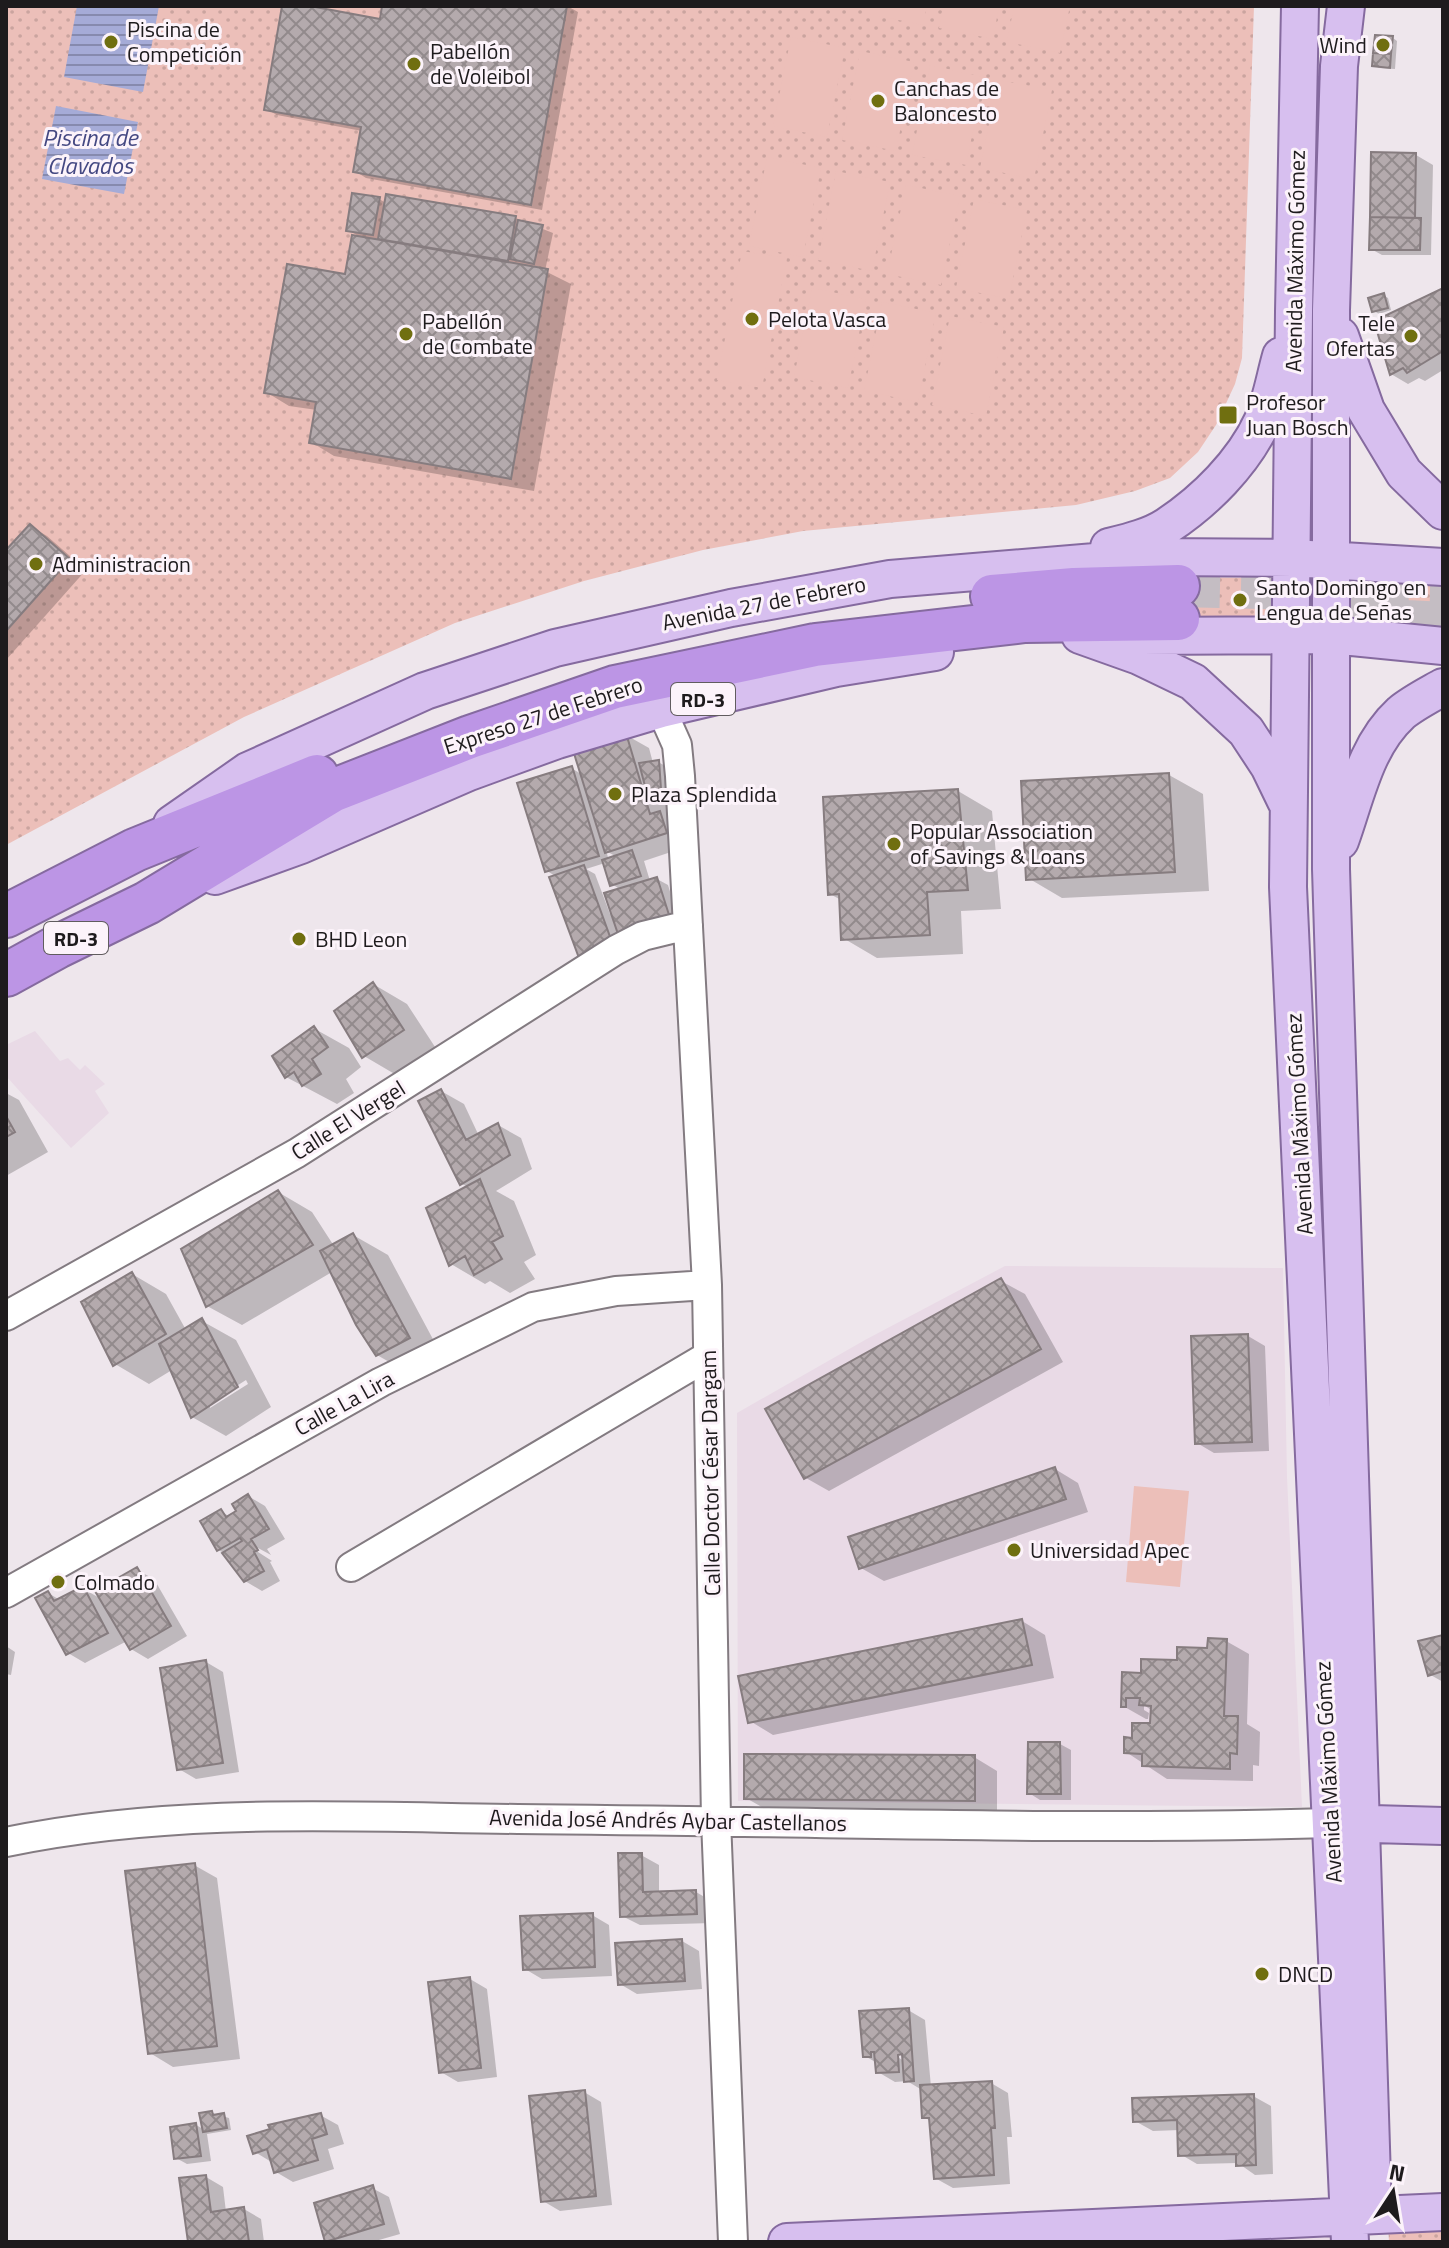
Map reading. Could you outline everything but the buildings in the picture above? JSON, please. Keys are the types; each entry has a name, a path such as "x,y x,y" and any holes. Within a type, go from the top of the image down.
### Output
{"highway":[{"name":"Expreso 27 de Febrero","path":"6,916 135,850 431,726 633,660 805,622 891,608 1074,589 1178,602 815,645 615,687 470,737 332,791 147,903 6,975"}],"main road":[{"name":"Avenida Máximo Gómez","path":"1300,6 1288,887 1346,1823 1362,2229"},
{"name":"Avenida Máximo Gómez","path":"1346,6 1339,66 1331,310 1331,869 1346,1823"},
{"path":"1331,310 1366,410 1404,473 1443,511"},
{"path":"1013,569 1135,541 1166,527 1196,504 1246,452 1264,419 1294,312"},
{"name":"Avenida 27 de Febrero","path":"135,850 248,771 425,691 555,648 731,608 890,579 1155,557 1292,558 1443,567"},
{"path":"1080,635 1139,656 1193,682 1246,731 1274,774 1289,809"},
{"name":"RD-3","path":"147,903 301,845 469,772 557,740 661,709 892,657 1080,635 1332,635 1443,646"},
{"path":"1331,869 1368,759 1379,737 1402,712 1443,687"},
{"path":"1346,1823 1439,1825"},
{"path":"787,2242 1362,2229 1443,2212"}],"street":[{"name":"Calle Doctor César Dargam","path":"661,709 677,745 707,1285 716,1820 733,2242"},
{"name":"Calle El Vergel","path":"6,1316 297,1153 616,950 643,936 688,925"},
{"name":"Calle La Lira","path":"6,1593 381,1382 533,1307 616,1291 707,1285"},
{"path":"351,1567 708,1356"},
{"name":"Avenida José Andrés Aybar Castellanos","path":"6,1842 134,1823 285,1816 1168,1828 1346,1823"}],"shaded area":[{"path":"6,6 1254,6 1242,358 1235,384 1216,425 1198,452 1170,478 1135,491 1076,505 803,531 703,550 584,581 455,623 244,717 6,845"},
{"path":"871,6 927,6 923,25 869,14"},
{"path":"943,6 999,6 993,39 939,28"},
{"path":"1014,6 1070,6 1060,53 1007,42"},
{"path":"791,37 845,48 827,137 773,126"},
{"name":"Canchas de Baloncesto","path":"860,51 914,62 896,151 842,140"},
{"path":"930,65 984,77 966,165 912,155"},
{"path":"998,80 1052,90 1034,179 980,168"},
{"path":"767,157 821,168 803,257 749,246"},
{"path":"836,171 890,182 872,271 818,260"},
{"path":"906,185 960,196 941,285 887,274"},
{"path":"974,199 1027,210 1009,299 956,288"},
{"name":"Pelota Vasca","path":"742,251 787,258 762,388 717,380"},
{"path":"812,288 866,299 848,388 794,377"},
{"path":"882,302 936,313 918,402 864,391"},
{"path":"950,316 1004,327 986,416 932,405"},
{"path":"1398,575 1443,579 1443,633 1390,631 1375,617 1377,587"},
{"path":"1181,577 1265,578 1277,597 1277,613 1269,628 1180,629"},
{"path":"35,1031 60,1061 68,1058 80,1070 85,1065 105,1084 95,1091 109,1113 71,1148 6,1076 6,1045"},
{"name":"Universidad Apec","path":"1005,1266 1283,1268 1287,1477 1302,1807 738,1801 737,1413 865,1340"},
{"path":"1134,1486 1189,1491 1180,1587 1126,1582"},
{"path":"1443,2219 1443,2242 1389,2242 1388,2222"},
{"path":"1338,2234 1339,2242 1173,2242"}],"water":[{"name":"Piscina de Competición","path":"77,6 159,6 143,92 64,77"},
{"name":"Piscina de Clavados","path":"56,106 138,122 124,194 42,179"}],"tunnel":[{"path":"1178,586 1443,592"},
{"path":"1340,617 1443,623"}],"place":[{"name":"Piscina de Competición","path":"111,42"},
{"name":"Wind","path":"1383,45"},
{"name":"Pabellón de Voleibol","path":"414,64"},
{"name":"Canchas de Baloncesto","path":"878,101"},
{"name":"Pelota Vasca","path":"752,319"},
{"name":"Pabellón de Combate","path":"406,334"},
{"name":"Tele Ofertas","path":"1411,336"},
{"name":"Profesor Juan Bosch","path":"1228,415"},
{"name":"Administracion","path":"36,564"},
{"name":"Santo Domingo en Lengua de Señas","path":"1240,600"},
{"name":"Plaza Splendida","path":"615,794"},
{"name":"Popular Association of Savings & Loans","path":"894,844"},
{"name":"BHD Leon","path":"299,939"},
{"name":"Universidad Apec","path":"1014,1550"},
{"name":"Colmado","path":"58,1582"},
{"name":"DNCD","path":"1262,1974"}]}
